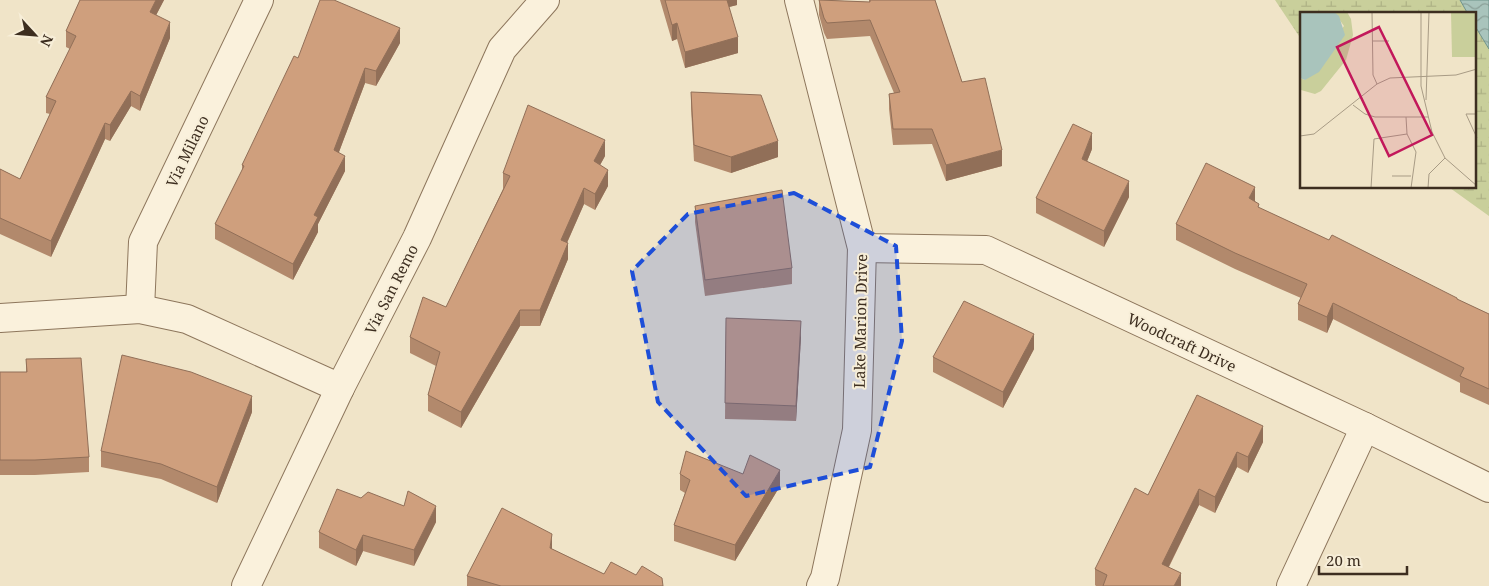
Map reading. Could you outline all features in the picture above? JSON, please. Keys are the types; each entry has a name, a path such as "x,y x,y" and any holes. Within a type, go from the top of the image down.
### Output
{"street":[{"name":"Via Milano","path":"140,309 144,242 259,0"},
{"name":"Via San Remo","path":"246,586 340,388 417,238 502,49 545,0"},
{"name":"Lake Marion Drive","path":"799,0 862,248 857,430 825,578 821,586"},
{"name":"Woodcraft Drive","path":"862,248 986,250 1365,427 1489,488"},
{"path":"0,318 140,309 188,319 340,388"},
{"path":"1291,586 1365,427"}],"highlighted area":[{"path":"794,193 896,246 902,341 870,467 746,496 658,402 632,271 688,214"}],"green space":[{"path":"1275,0 1460,0 1467,12 1300,12 1300,38"},
{"path":"1476,28 1489,49 1489,216 1451,189 1476,189"}],"water":[{"path":"1460,0 1489,0 1489,49 1476,28 1476,12 1467,12"}],"building":[{"path":"80,0 156,0 150,12 170,22 140,96 131,91 110,125 105,123 51,241 0,218 0,169 20,179 56,101 46,97 76,36 66,31"},
{"path":"320,0 334,0 400,28 376,71 365,68 334,150 345,156 314,215 318,217 293,264 215,224 244,166 242,165 294,56 298,58"},
{"path":"665,0 727,0 738,37 685,52 677,23 672,25"},
{"path":"819,0 870,2 870,0 935,0 962,82 985,78 1002,150 946,165 932,129 893,129 889,94 900,92 870,20 827,23"},
{"path":"691,92 761,95 778,141 731,157 694,145"},
{"path":"528,105 605,140 594,161 608,170 595,194 584,188 561,240 568,243 540,310 520,310 461,412 428,395 440,352 410,337 423,297 446,307 510,176 503,173"},
{"path":"1073,124 1092,133 1082,159 1129,181 1104,231 1036,198"},
{"path":"1206,163 1255,187 1249,198 1259,204 1258,207 1329,240 1332,235 1489,314 1489,389 1460,376 1464,368 1333,303 1327,317 1298,304 1307,284 1235,253 1176,224"},
{"path":"782,190 792,268 705,280 695,206"},
{"path":"964,301 1034,334 1003,392 933,357"},
{"path":"726,318 801,321 796,406 725,403"},
{"path":"122,355 191,372 252,396 217,487 161,464 101,451"},
{"path":"81,358 89,457 0,460 0,372 27,372 26,359"},
{"path":"1197,395 1263,426 1248,457 1237,452 1215,497 1199,489 1162,564 1181,573 1174,586 1103,586 1107,575 1095,569 1135,488 1148,495"},
{"path":"686,451 743,474 750,455 780,470 735,545 674,525 690,480 680,474"},
{"path":"337,489 361,498 368,492 404,506 408,491 436,506 414,550 363,535 356,550 319,532"},
{"path":"502,508 552,534 550,548 604,574 611,562 636,575 642,566 662,578 663,586 501,586 467,576"}]}
